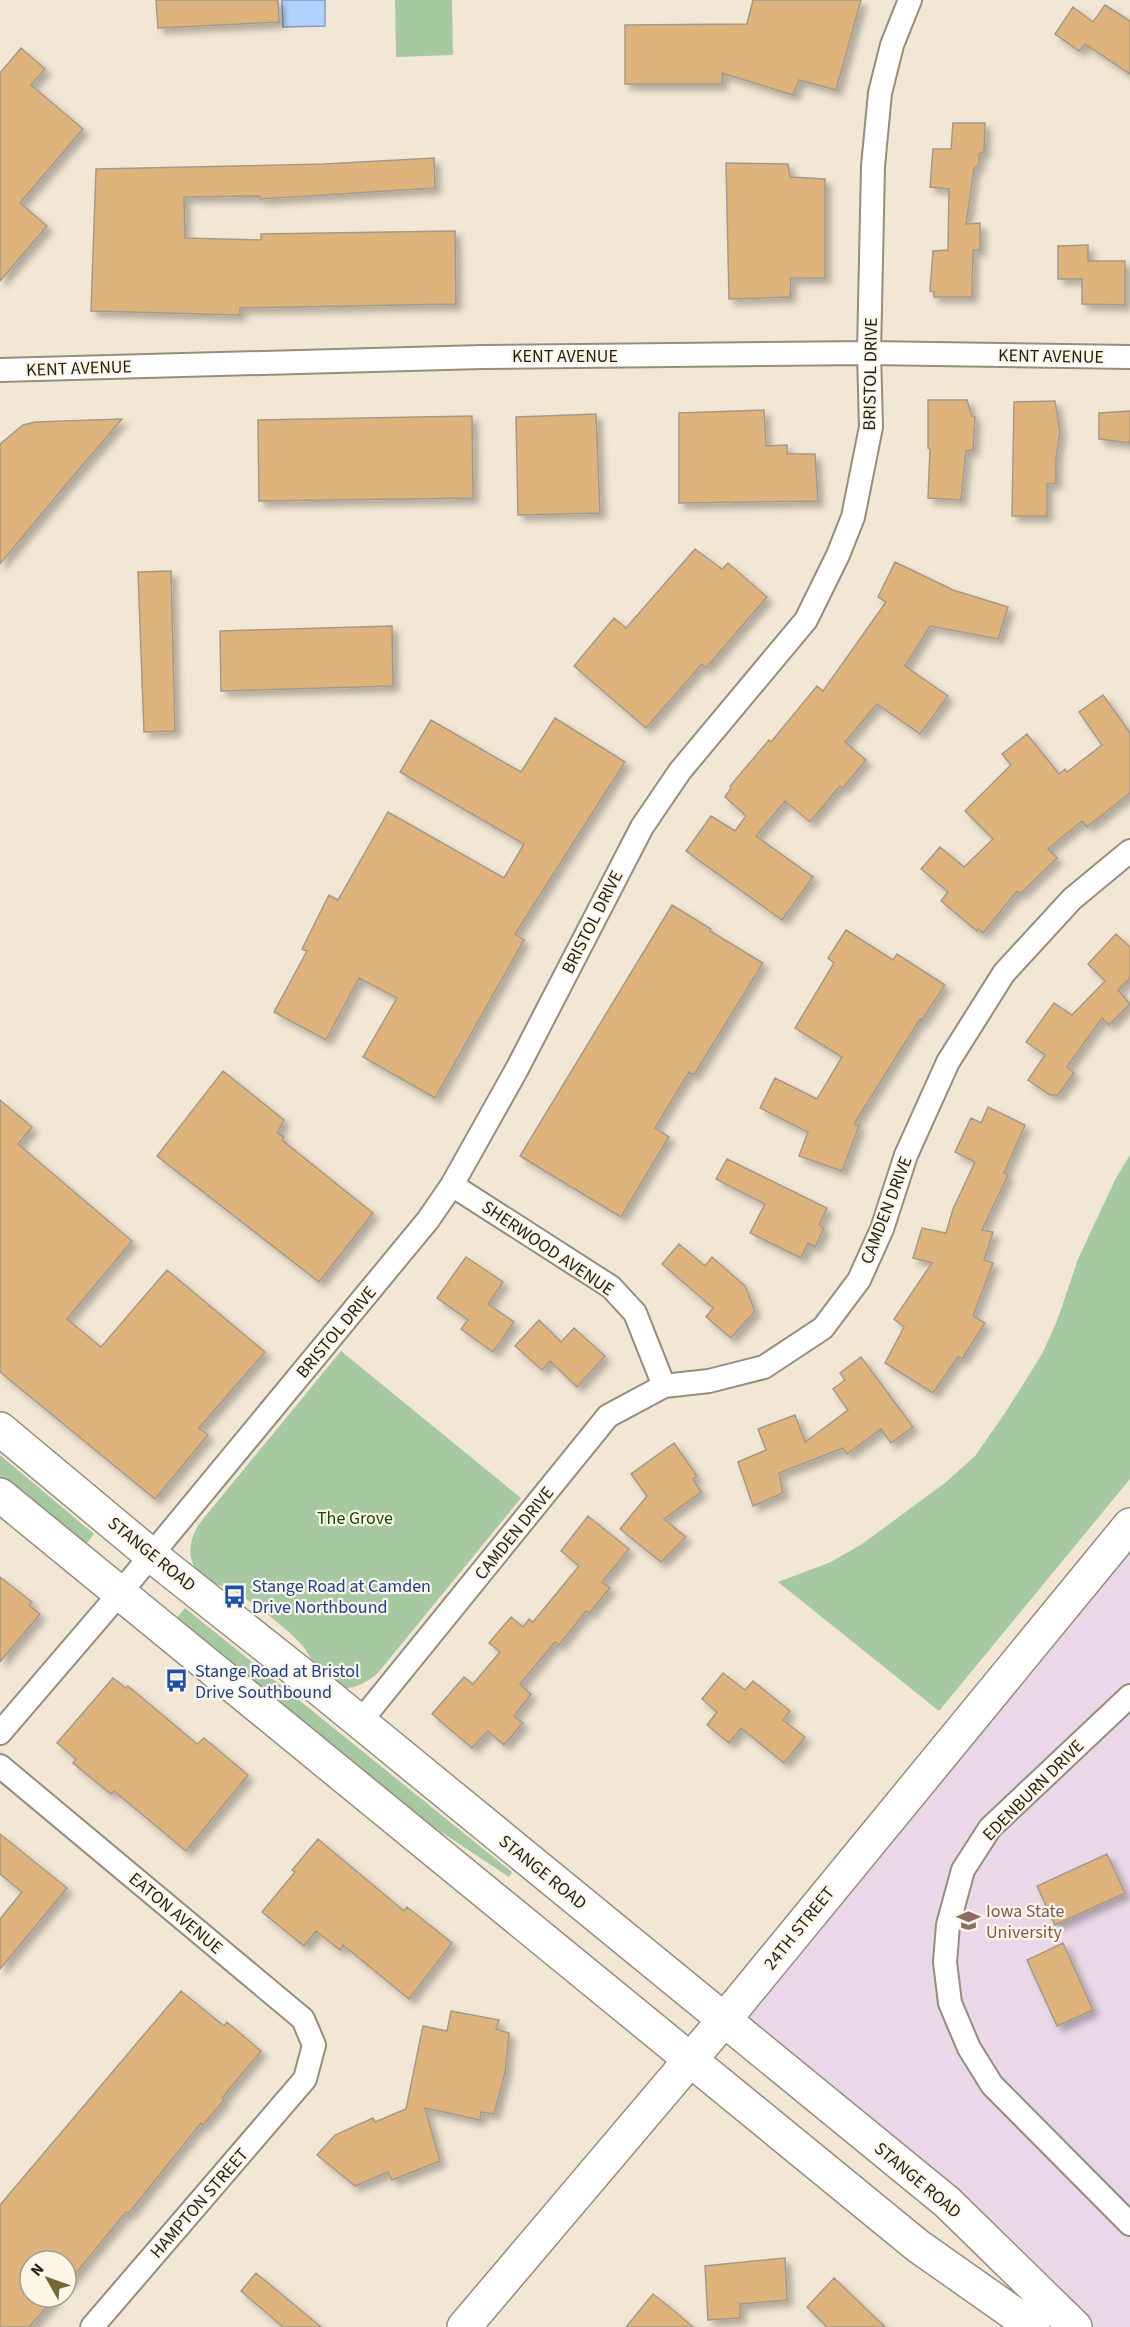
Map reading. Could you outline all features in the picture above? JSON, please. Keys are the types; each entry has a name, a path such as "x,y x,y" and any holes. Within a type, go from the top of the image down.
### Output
{"main road":[{"name":"STANGE ROAD","path":"0,1429 151,1555 360,1722 947,2202 1075,2327"},
{"path":"0,1495 918,2246 1033,2327"},
{"name":"24TH STREET","path":"464,2327 724,2020 1130,1525"}],"street":[{"name":"BRISTOL DRIVE","path":"0,1733 120,1593 428,1220 452,1185 517,1069 642,827 680,771 806,620 838,555 853,517 871,427 869,353 873,166 880,93 892,45 910,0"},
{"name":"KENT AVENUE","path":"0,370 482,357 869,353 1130,357"},
{"name":"CAMDEN DRIVE","path":"360,1722 608,1416 664,1386 709,1381 764,1367 823,1328 859,1280 882,1229 906,1155 948,1062 1004,973 1072,899 1130,851"},
{"name":"SHERWOOD AVENUE","path":"452,1185 610,1287 635,1313 664,1386"},
{"name":"EDENBURN DRIVE","path":"1130,1696 990,1828 963,1870 948,1924 945,1962 950,2003 969,2048 992,2085 1130,2224"},
{"name":"EATON AVENUE","path":"0,1766 303,2019 314,2046 305,2079"},
{"name":"HAMPTON STREET","path":"93,2327 305,2079"}],"shaded area":[{"name":"Iowa State University","path":"1130,1525 1130,2327 1075,2327 724,2020"}],"green space":[{"path":"395,0 452,0 453,55 396,57"},
{"path":"1130,1155 1130,1479 939,1711 778,1582 831,1562 862,1544 945,1483 975,1456 1042,1354 1057,1321 1078,1259 1116,1178"},
{"name":"The Grove","path":"341,1351 521,1498 377,1674 362,1684 346,1688 329,1681 319,1671 304,1647 272,1618 242,1596 202,1576 193,1564 190,1554 192,1538 199,1524"},
{"path":"0,1455 94,1534 82,1549 0,1480"},
{"path":"185,1608 512,1872 509,1877 378,1790 172,1624"}],"water":[{"path":"282,0 325,0 325,26 283,27"}],"building":[{"path":"156,0 278,0 279,22 158,28"},
{"path":"753,0 861,0 836,90 799,80 793,95 722,73 722,84 625,84 625,25 747,24"},
{"path":"1105,5 1130,21 1130,74 1085,44 1079,51 1055,34 1073,7 1093,22"},
{"path":"21,48 45,69 31,85 83,129 20,203 47,226 0,281 0,73"},
{"path":"953,123 985,123 984,152 979,154 979,164 974,169 966,224 980,223 980,250 973,250 972,297 934,297 934,292 930,291 933,251 948,250 949,189 930,187 933,149 951,149"},
{"path":"434,158 435,188 260,199 260,196 184,197 185,238 261,240 261,234 455,231 456,304 240,308 240,315 91,311 96,169 324,164"},
{"path":"726,163 788,164 790,177 825,179 825,278 791,278 790,297 729,299"},
{"path":"1088,245 1088,261 1125,261 1125,305 1082,304 1082,279 1058,279 1058,246"},
{"path":"928,400 967,400 972,416 975,417 973,450 966,451 961,500 928,498 930,449 928,448"},
{"path":"1055,401 1060,432 1056,458 1056,483 1047,484 1047,516 1012,516 1014,402"},
{"path":"764,410 766,446 787,445 787,454 815,454 818,501 679,503 679,413"},
{"path":"1130,411 1130,443 1099,439 1099,413"},
{"path":"596,414 600,513 518,515 516,417"},
{"path":"472,416 473,498 259,501 258,420"},
{"path":"122,419 0,564 0,444 23,425 35,422"},
{"path":"695,549 722,569 728,563 767,597 706,668 702,664 646,728 574,666 614,618 626,628"},
{"path":"895,562 953,590 1008,607 998,639 930,626 905,666 948,696 920,734 877,704 845,742 866,760 843,788 840,786 810,822 785,801 756,836 813,877 782,920 686,851 711,816 735,831 746,816 725,797 730,786 769,740 771,742 817,686 823,691 886,602 878,597"},
{"path":"171,571 175,731 144,732 138,572"},
{"path":"392,626 393,686 221,691 220,631"},
{"path":"1103,695 1130,733 1130,793 1087,827 1082,821 1048,849 1057,858 1020,894 1017,891 983,933 978,929 977,931 941,901 948,892 921,869 940,847 964,867 993,839 965,811 1011,765 1002,754 1027,734 1059,774 1065,769 1067,772 1102,745 1079,712"},
{"path":"555,718 625,762 515,934 524,940 435,1098 363,1057 397,998 359,978 326,1040 274,1012 307,951 302,949 329,895 338,900 388,812 504,878 524,844 400,772 431,720 521,772"},
{"path":"672,905 763,963 694,1075 689,1072 655,1128 669,1137 621,1217 520,1156"},
{"path":"846,930 893,960 897,954 945,985 922,1020 920,1019 854,1124 859,1126 842,1171 799,1156 808,1132 760,1108 775,1078 817,1099 842,1057 795,1028 834,963 828,958"},
{"path":"1116,934 1130,947 1130,978 1118,990 1130,1004 1109,1025 1102,1018 1067,1067 1074,1073 1058,1095 1050,1095 1028,1080 1045,1055 1026,1042 1054,1003 1072,1015 1105,981 1088,964"},
{"path":"223,1071 284,1120 277,1133 284,1137 282,1140 373,1213 319,1282 157,1156"},
{"path":"0,1100 32,1127 18,1144 132,1241 67,1319 101,1347 167,1270 265,1352 199,1428 208,1435 155,1499 0,1372"},
{"path":"988,1107 1025,1125 1004,1173 1008,1175 982,1230 993,1232 984,1260 993,1263 973,1316 985,1323 962,1359 958,1357 933,1393 885,1363 904,1327 894,1319 932,1263 913,1258 922,1228 946,1233 953,1209 975,1162 955,1152 971,1118 981,1123"},
{"path":"727,1159 827,1208 819,1225 824,1228 815,1247 808,1243 801,1258 750,1233 765,1204 716,1179"},
{"path":"679,1244 705,1266 712,1257 745,1286 755,1311 731,1338 706,1317 713,1308 662,1264"},
{"path":"466,1257 503,1282 488,1304 514,1322 493,1352 461,1329 468,1320 437,1298"},
{"path":"539,1320 561,1342 574,1328 605,1356 577,1387 550,1361 542,1370 515,1346"},
{"path":"861,1357 913,1427 891,1443 881,1429 847,1454 843,1448 779,1473 783,1493 753,1506 738,1462 766,1450 758,1429 795,1415 805,1442 848,1410 833,1389 845,1380 840,1373"},
{"path":"674,1443 697,1476 693,1479 701,1492 664,1519 686,1537 661,1562 620,1529 647,1496 631,1474"},
{"path":"588,1516 629,1549 602,1582 610,1588 589,1613 586,1611 559,1645 555,1642 520,1684 531,1694 514,1716 523,1723 504,1745 488,1731 472,1748 432,1714 464,1677 473,1684 500,1652 489,1643 511,1617 523,1627 529,1619 533,1622 579,1566 561,1551"},
{"path":"0,1577 32,1602 29,1605 40,1614 0,1662"},
{"path":"723,1673 745,1690 753,1681 790,1711 783,1720 805,1737 784,1763 741,1728 729,1743 707,1725 717,1712 702,1699"},
{"path":"113,1678 126,1688 128,1686 197,1744 204,1738 248,1775 186,1851 114,1791 111,1794 73,1763 76,1759 57,1743"},
{"path":"0,1834 67,1888 0,1969 0,1919 22,1892 0,1874"},
{"path":"318,1839 404,1911 407,1907 452,1943 409,1999 343,1945 340,1950 316,1931 304,1946 262,1912 295,1872 292,1870"},
{"path":"1107,1854 1125,1893 1055,1925 1037,1886"},
{"path":"1063,1943 1093,2010 1057,2026 1027,1960"},
{"path":"181,1991 224,2026 227,2022 261,2051 222,2098 224,2100 203,2125 201,2123 129,2213 126,2212 78,2270 78,2249 18,2249 18,2309 45,2309 29,2327 0,2327 0,2205"},
{"path":"451,2011 499,2020 496,2029 509,2033 505,2073 494,2114 481,2112 480,2120 425,2108 440,2161 392,2180 388,2172 355,2186 317,2155 335,2135 373,2118 375,2122 406,2109 423,2026 447,2031"},
{"path":"785,2258 787,2300 740,2304 740,2318 708,2320 705,2266"},
{"path":"256,2273 321,2327 283,2327 241,2291"},
{"path":"834,2278 885,2327 827,2327 807,2307"},
{"path":"653,2294 667,2305 693,2327 626,2327"}],"place":[{"name":"Stange Road at Camden Drive Northbound","path":"234,1596"},
{"name":"Stange Road at Bristol Drive Southbound","path":"177,1681"},
{"name":"Iowa State University","path":"968,1921"}]}
